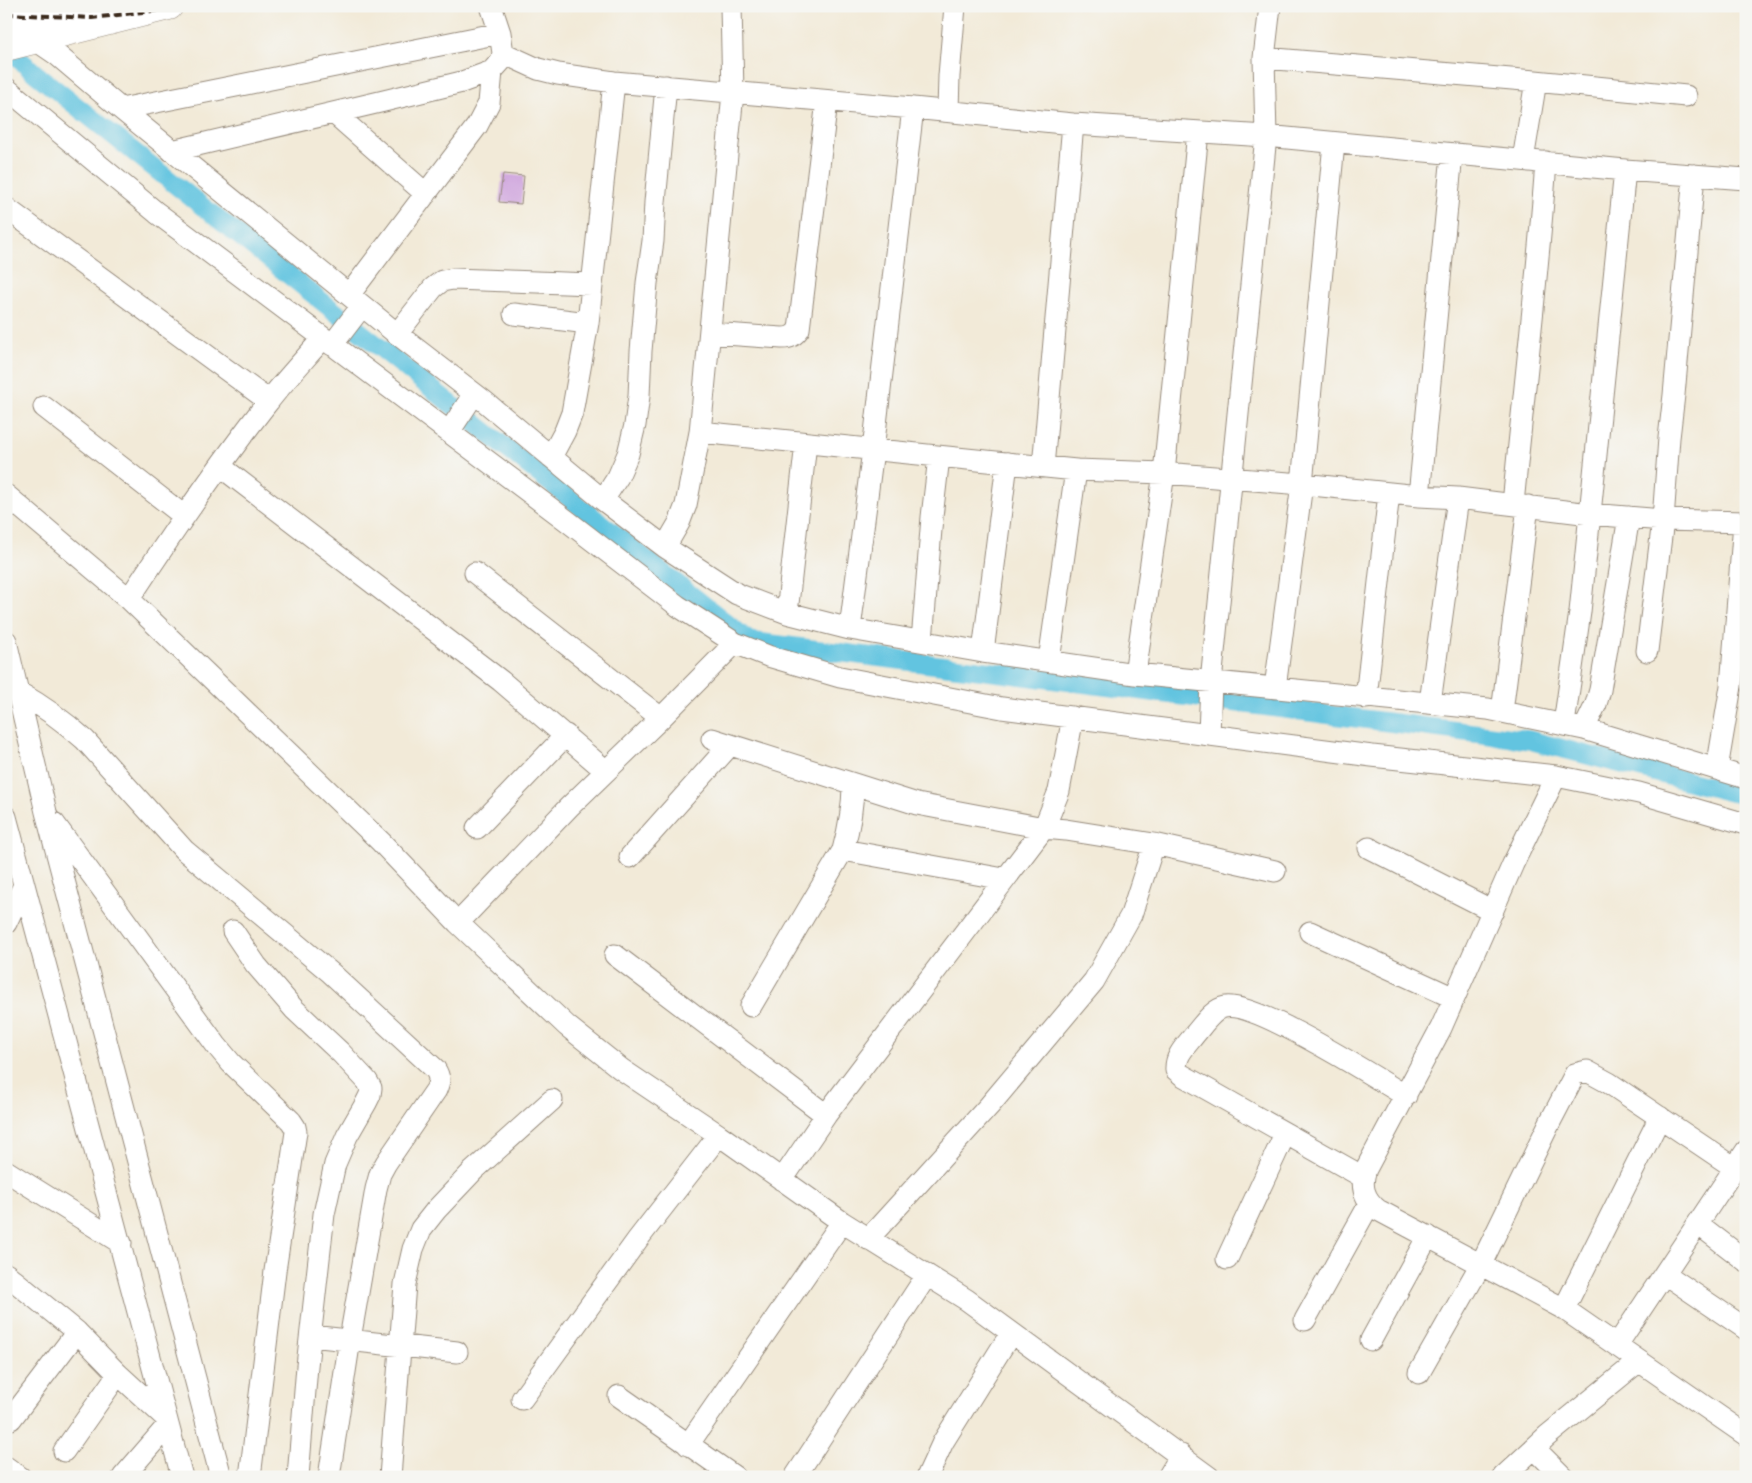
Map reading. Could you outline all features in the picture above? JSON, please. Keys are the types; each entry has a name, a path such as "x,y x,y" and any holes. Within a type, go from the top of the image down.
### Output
{"highway":[{"path":"15,38 44,10 75,6"},
{"path":"15,38 169,6"}],"street":[{"path":"172,151 462,82 492,71 500,61 502,43 490,6"},
{"path":"665,547 679,523 686,505 700,432 733,93 730,6"},
{"path":"948,111 955,6"},
{"path":"1210,727 1211,690 1266,136 1264,58 1270,6"},
{"path":"15,38 56,54 172,151 344,322 397,334 462,412 551,457 603,500 665,547 737,594 786,613 850,629 983,652 1135,674 1211,690 1275,688 1502,712 1574,726 1746,778"},
{"path":"120,109 502,43 538,69 558,74 614,82 948,111 1073,124 1266,136 1746,180"},
{"path":"1264,58 1686,96"},
{"path":"129,599 184,516 269,401 344,322 426,194 483,116 489,103 492,71"},
{"path":"1524,160 1535,81"},
{"path":"551,457 572,413 588,323 614,82"},
{"path":"603,500 618,477 628,454 635,425 666,86"},
{"path":"6,88 157,213 344,322 462,412 678,606 735,642 768,656 840,677 1002,708 1073,717 1210,727 1556,776 1640,793 1746,824"},
{"path":"711,333 790,338 796,335 800,329 827,101"},
{"path":"850,629 913,108"},
{"path":"334,113 426,194"},
{"path":"1043,466 1073,124"},
{"path":"1135,674 1164,473 1198,132"},
{"path":"1275,688 1302,484 1334,143"},
{"path":"1419,496 1452,154"},
{"path":"1502,712 1521,505 1533,304 1539,260 1546,162"},
{"path":"1574,726 1580,612 1625,170"},
{"path":"1647,651 1663,520 1694,175"},
{"path":"6,208 269,401"},
{"path":"397,334 433,288 442,281 453,279 592,284"},
{"path":"514,314 588,323"},
{"path":"44,407 184,516"},
{"path":"700,432 1076,470 1164,473 1232,478 1458,498 1590,514 1663,520 1745,522 1738,686 1716,769"},
{"path":"786,613 806,443"},
{"path":"922,641 939,457"},
{"path":"983,652 1007,463"},
{"path":"220,466 501,681 606,771"},
{"path":"1049,662 1076,470"},
{"path":"1366,698 1389,493"},
{"path":"6,495 129,599 380,842 458,923 567,1026 621,1069 719,1135 842,1222 967,1300 1209,1477"},
{"path":"1430,703 1458,498"},
{"path":"1574,726 1596,704 1600,690 1629,517"},
{"path":"475,573 660,718"},
{"path":"6,641 46,812 221,1477"},
{"path":"458,923 569,806 735,642"},
{"path":"18,692 69,725 85,740 184,850 331,973 435,1069 439,1076 439,1082 432,1098 386,1162 380,1174 368,1232 329,1477"},
{"path":"782,1180 826,1115 1044,828 1059,791 1073,717"},
{"path":"477,828 566,735"},
{"path":"630,857 721,742 917,804 1044,828 1154,844 1274,871"},
{"path":"1556,776 1513,864 1441,1028 1363,1177 1363,1188 1370,1203 1378,1210 1564,1309 1746,1435"},
{"path":"751,1006 843,850 851,824 853,785"},
{"path":"46,812 216,1045 231,1063 295,1127 296,1132 275,1271 250,1477"},
{"path":"6,817 182,1477"},
{"path":"868,1239 989,1106 1094,981 1131,915 1154,844"},
{"path":"1370,848 1493,911"},
{"path":"843,850 1004,879"},
{"path":"6,922 24,885"},
{"path":"233,932 256,965 294,1009 341,1053 367,1081 370,1088 370,1095 347,1136 335,1164 328,1188 311,1336 298,1477"},
{"path":"1310,932 1454,998"},
{"path":"615,956 826,1115"},
{"path":"1363,1177 1182,1075 1176,1070 1175,1062 1178,1054 1220,1008 1234,1006 1289,1027 1406,1096"},
{"path":"1419,1373 1481,1264 1575,1074 1582,1071 1592,1073 1660,1117 1740,1160 1617,1345"},
{"path":"390,1477 405,1284 421,1229 436,1210 473,1171 552,1100"},
{"path":"1564,1309 1660,1117"},
{"path":"1227,1259 1285,1134"},
{"path":"522,1399 638,1239 719,1135"},
{"path":"6,1171 121,1243"},
{"path":"1305,1320 1370,1203"},
{"path":"688,1446 842,1222"},
{"path":"1698,1224 1746,1261"},
{"path":"1370,1340 1428,1236"},
{"path":"6,1274 77,1332 167,1421"},
{"path":"1665,1274 1746,1329"},
{"path":"795,1477 927,1275"},
{"path":"11,1420 77,1332"},
{"path":"926,1477 944,1442 1011,1333"},
{"path":"311,1336 399,1344 457,1352"},
{"path":"1503,1477 1534,1448 1639,1361"},
{"path":"64,1451 118,1374"},
{"path":"619,1396 735,1477"},
{"path":"123,1477 167,1421"},
{"path":"1534,1448 1563,1477"},
{"path":"1168,1477 1181,1455"},
{"path":"6,1467 20,1477"}],"building":[{"path":"503,174 524,176 521,204 499,202"}],"waterway":[{"path":"6,48 36,74 749,641 1529,740 1746,796"}],"railway":[{"path":"6,14 92,18 194,6"}]}
